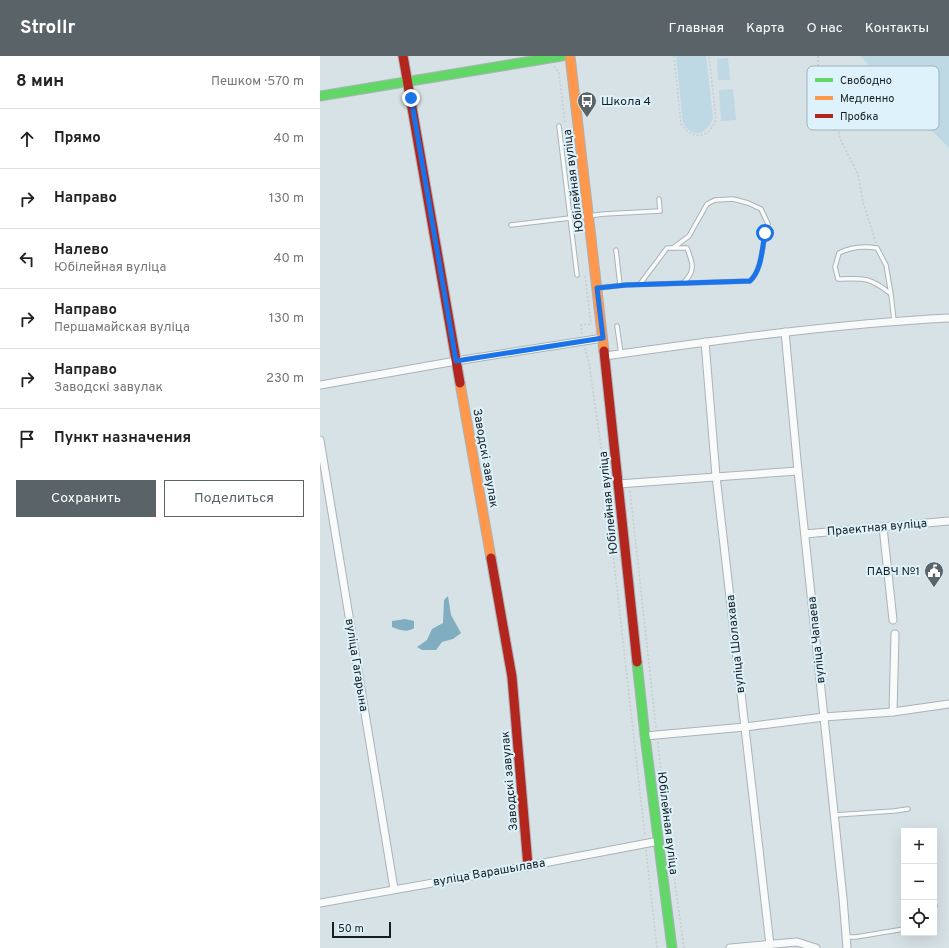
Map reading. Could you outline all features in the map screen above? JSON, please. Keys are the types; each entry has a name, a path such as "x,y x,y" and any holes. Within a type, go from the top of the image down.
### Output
{"street":[{"name":"Заводскі завулак","path":"403,56 512,677 528,866"},
{"name":"Юбілейная вуліца","path":"570,56 605,356 645,736 672,948"},
{"path":"320,96 557,57"},
{"path":"605,356 785,332 894,321 949,318"},
{"name":"вуліца Чапаева","path":"785,332 847,948"},
{"path":"320,385 456,361 603,338"},
{"name":"вуліца Шолахава","path":"705,342 716,476 770,945"},
{"name":"вуліца Гагарына","path":"320,440 394,889"},
{"path":"618,484 798,471"},
{"name":"Праектная вуліца","path":"805,534 949,521"},
{"path":"883,527 893,620"},
{"path":"893,712 895,634"},
{"path":"645,736 745,727 824,717 893,712 949,704"},
{"name":"вуліца Варашылава","path":"320,903 528,866 659,840"},
{"path":"730,948 770,945 785,946 797,942 816,948"}],"lane":[{"path":"559,126 577,275"},
{"path":"511,225 589,216 660,211 660,199"},
{"path":"597,288 640,284 750,281 755,277 768,224 761,209 748,203 733,199 715,200 706,204 689,236 673,248"},
{"path":"891,294 882,287 864,278 838,279 834,268 839,253 846,249 869,247 877,248 886,265 891,294 894,321"},
{"path":"640,284 667,248 687,248 693,263 691,276 682,283"},
{"path":"616,250 620,285"},
{"path":"617,326 622,354"},
{"path":"834,815 908,809"},
{"path":"846,937 901,930"}],"path":[{"path":"674,56 681,124 684,129 697,135 704,134 709,131 716,119 709,56"},
{"path":"557,57 554,65 559,74 565,127 571,153"},
{"path":"839,130 840,139 858,174 863,202 877,248"},
{"path":"586,276 591,324 581,325 589,363 601,447 658,948"}],"shaded area":[{"path":"676,56 706,56 713,118 707,128 700,133 691,132 683,123"},
{"path":"860,56 949,56 949,148 932,130 939,130 939,66 870,66"},
{"path":"728,58 730,80 718,80 717,59"},
{"path":"733,89 736,120 721,121 719,90"},
{"path":"448,596 451,615 461,633 453,639 442,642 436,650 422,650 417,647 427,640 432,629 443,623 444,600"},
{"path":"405,619 414,621 414,628 406,631 392,627 392,621"}],"traffic: fast":[{"path":"320,96 562,56"},
{"path":"637,662 672,948"}],"traffic: slow":[{"path":"570,56 604,351"},
{"path":"460,383 491,558"}],"traffic: jam":[{"path":"403,56 460,383"},
{"path":"604,351 637,662"},
{"path":"491,558 512,677 528,866"}],"place":[{"name":"Школа 4","path":"587,118"},
{"name":"ПАВЧ №1","path":"934,588"}],"route":[{"path":"411,98 456,361 603,338 597,288 626,285 750,281 755,277 765,233"}]}
